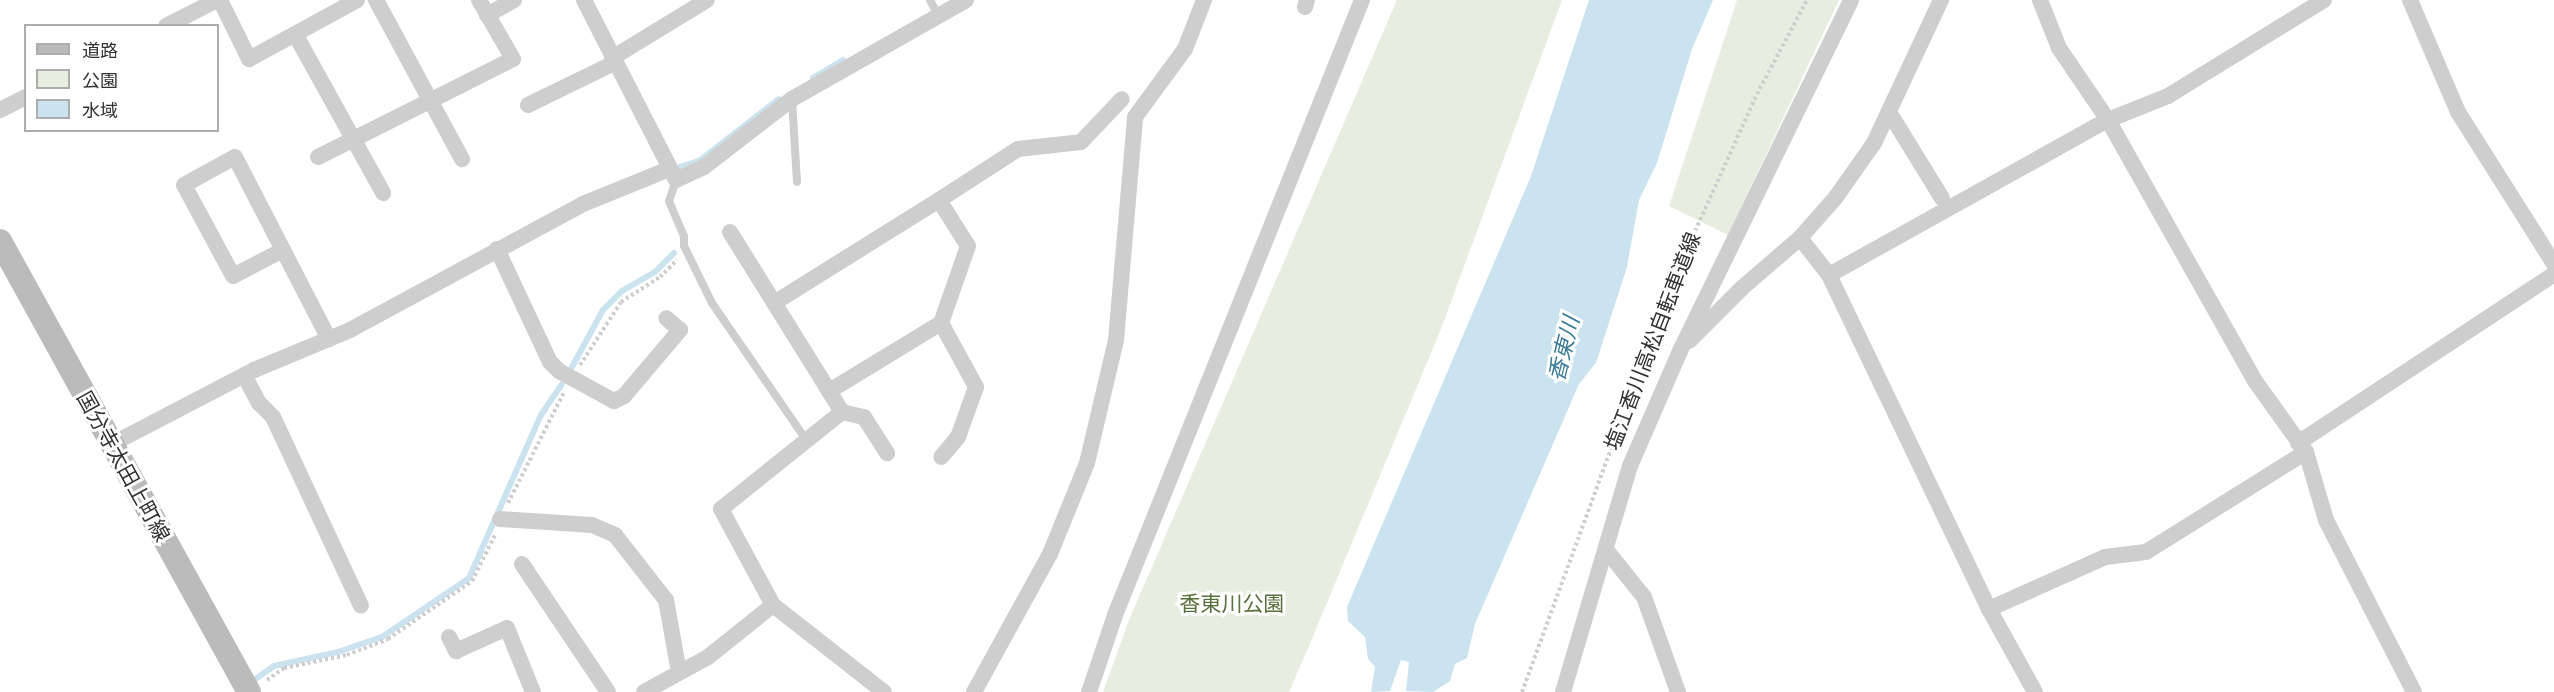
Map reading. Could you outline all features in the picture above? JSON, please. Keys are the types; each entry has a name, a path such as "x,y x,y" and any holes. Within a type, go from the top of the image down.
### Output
{"main road":[{"name":"国分寺太田上町線","path":"0,241 112,444 257,688"}],"street":[{"path":"170,24 218,0 249,59 357,0"},
{"path":"376,0 462,159"},
{"path":"318,158 513,59 479,0"},
{"path":"488,15 514,0"},
{"path":"584,0 613,61 673,175"},
{"path":"528,105 613,61 707,0"},
{"path":"112,444 244,375 329,339 584,204 704,167 792,99 935,9 966,0"},
{"path":"974,692 1050,554 1087,463 1116,340 1135,117 1185,49 1204,0"},
{"path":"1089,692 1119,604 1362,0"},
{"path":"1563,692 1607,551 1630,466 1680,351 1851,0"},
{"path":"1680,351 1743,287 1800,238 1874,143 1941,0"},
{"path":"2040,0 2059,48 2108,120 2254,381 2302,448 2315,471 2326,520 2414,692"},
{"path":"1829,275 2108,120 2168,96 2324,0"},
{"path":"2410,0 2458,112 2554,264"},
{"path":"295,34 383,193"},
{"path":"0,110 24,98"},
{"path":"774,303 1018,149 1081,142 1122,99"},
{"path":"1889,112 1942,198"},
{"path":"283,250 233,276 184,184 235,157 329,339"},
{"path":"829,391 941,323 968,246 939,200"},
{"path":"730,232 842,412 864,417 886,453"},
{"path":"1800,238 1829,275 1989,609 2035,692"},
{"path":"497,249 550,362 572,379 614,401 624,396 680,330 666,318"},
{"path":"1989,609 2105,557 2146,552 2302,448 2554,274"},
{"path":"941,323 976,387 958,437 941,457"},
{"path":"244,375 259,403 273,417 361,606"},
{"path":"842,412 721,509 773,605 884,692"},
{"path":"500,519 592,525 615,535 666,600 679,672"},
{"path":"1607,551 1644,597 1678,692"},
{"path":"522,564 608,692"},
{"path":"644,692 708,657 773,605"},
{"path":"449,637 456,651 507,628 533,692"}],"lane":[{"path":"792,99 797,182"},
{"path":"673,175 669,201 684,236 684,246 712,303 806,440"}],"path":[{"name":"塩江香川高松自転車道線","path":"1522,692 1673,280 1757,94 1807,0"},
{"path":"257,688 284,668 347,656 388,639 458,593 472,581 500,519 572,379 621,302 660,277 675,263 684,246"}],"green space":[{"name":"香東川公園","path":"1397,0 1562,0 1441,329 1309,646 1289,692 1103,692 1129,620"},
{"path":"1737,0 1839,0 1728,235 1669,206"}],"water":[{"name":"香東川","path":"1589,0 1713,0 1692,49 1657,163 1639,200 1627,267 1596,363 1579,384 1475,624 1467,658 1455,664 1450,681 1433,692 1406,691 1409,662 1401,660 1390,691 1371,692 1375,667 1368,659 1365,637 1348,621 1347,607 1531,176"}],"waterway":[{"path":"813,78 843,60"},
{"path":"680,167 699,161 779,99"},
{"path":"572,367 603,310 622,291 655,272 674,253"},
{"path":"254,680 274,666 338,652 382,637 469,578 541,415 562,384"}]}
